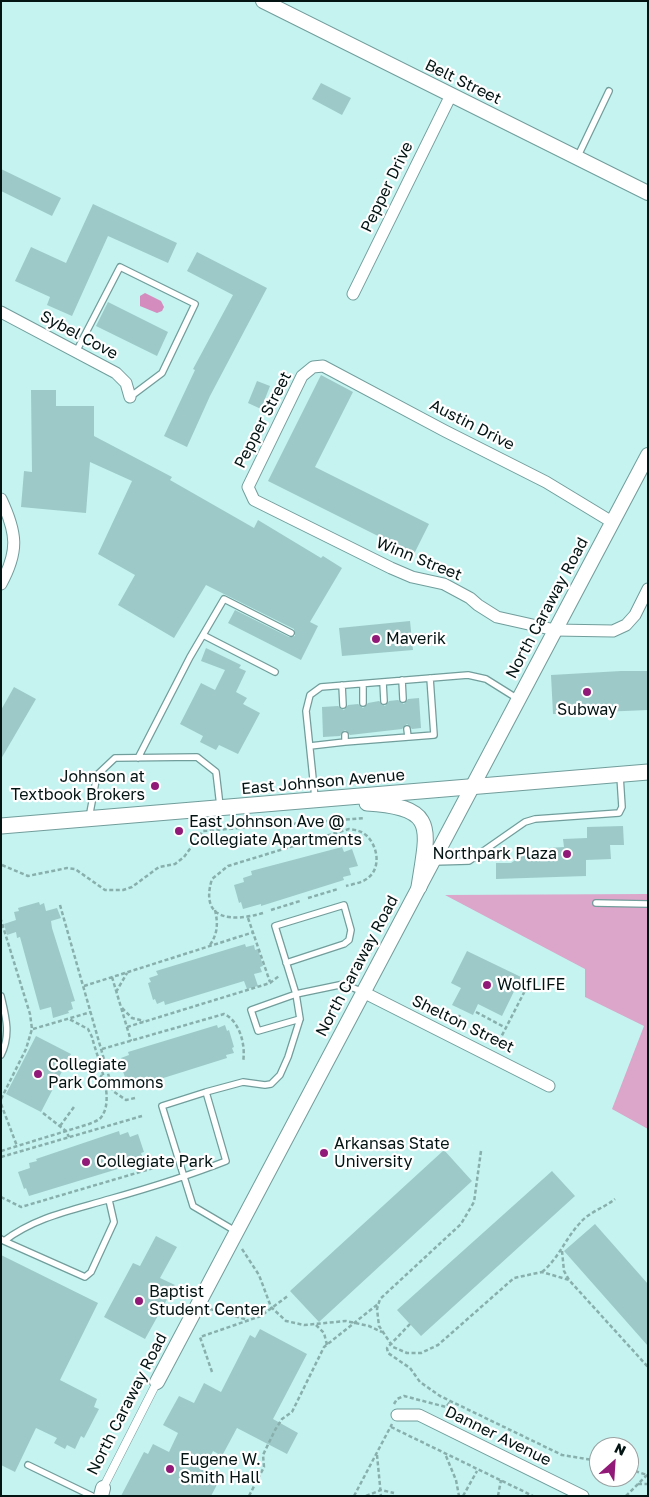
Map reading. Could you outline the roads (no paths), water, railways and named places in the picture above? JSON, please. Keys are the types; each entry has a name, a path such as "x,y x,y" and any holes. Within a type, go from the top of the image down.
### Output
{"main road":[{"name":"East Johnson Avenue","path":"1,826 648,772"},
{"path":"315,800 396,804 412,811 422,823 426,839 419,887"}],"street":[{"name":"Belt Street","path":"263,1 648,193"},
{"name":"Pepper Drive","path":"353,294 450,94"},
{"name":"Sybel Cove","path":"1,312 116,373 126,383 130,397"},
{"name":"Austin Drive","path":"313,367 323,366 368,388 445,431 546,482 612,522"},
{"name":"Pepper Street","path":"249,491 249,482 302,376 313,367"},
{"name":"North Caraway Road","path":"98,1493 648,455"},
{"name":"Winn Street","path":"249,491 254,500 391,568 412,577 444,584 470,598 498,617 555,630 613,631 626,625 635,615 648,589"},
{"path":"1,499 11,520 15,542 12,564 1,584"},
{"name":"Shelton Street","path":"362,992 549,1086"},
{"name":"Danner Avenue","path":"397,1415 419,1415 583,1496"}],"lane":[{"path":"577,158 609,91"},
{"path":"76,352 120,267 195,304 162,372 130,397"},
{"path":"138,758 224,599 291,634"},
{"path":"203,635 275,672"},
{"path":"315,800 306,710 310,695 321,687 468,675 486,679 518,699"},
{"path":"310,746 345,738 367,736 388,738 434,735 430,678"},
{"path":"402,680 403,699"},
{"path":"383,682 384,701"},
{"path":"363,684 363,703"},
{"path":"342,685 343,705"},
{"path":"407,729 408,737"},
{"path":"387,731 388,738"},
{"path":"89,820 97,776 115,758 197,757 216,772 220,809"},
{"path":"432,862 469,861 524,822 535,819 619,813 622,807 620,774"},
{"path":"596,903 648,904"},
{"path":"237,1232 193,1206 162,1106 243,1082 265,1085 275,1081 288,1057 300,1019 296,994 286,963 275,926 344,905 351,930 349,940 344,944 286,963"},
{"path":"300,1019 258,1031 251,1010 296,994 344,984 362,992"},
{"path":"1,996 8,1024 1,1055"},
{"path":"3,1240 30,1224 183,1178 226,1161 206,1092"},
{"path":"3,1240 85,1277 91,1272 114,1222 109,1200"},
{"path":"28,1465 98,1493"}],"place":[{"name":"Maverik","path":"376,639"},
{"name":"Subway","path":"587,692"},
{"name":"Johnson at Textbook Brokers","path":"155,786"},
{"name":"East Johnson Ave @ Collegiate Apartments","path":"179,831"},
{"name":"Northpark Plaza","path":"567,854"},
{"name":"WolfLIFE","path":"487,985"},
{"name":"Collegiate Park Commons","path":"38,1074"},
{"name":"Arkansas State University","path":"324,1153"},
{"name":"Collegiate Park","path":"86,1162"},
{"name":"Baptist Student Center","path":"139,1301"},
{"name":"Eugene W. Smith Hall","path":"170,1469"}]}
